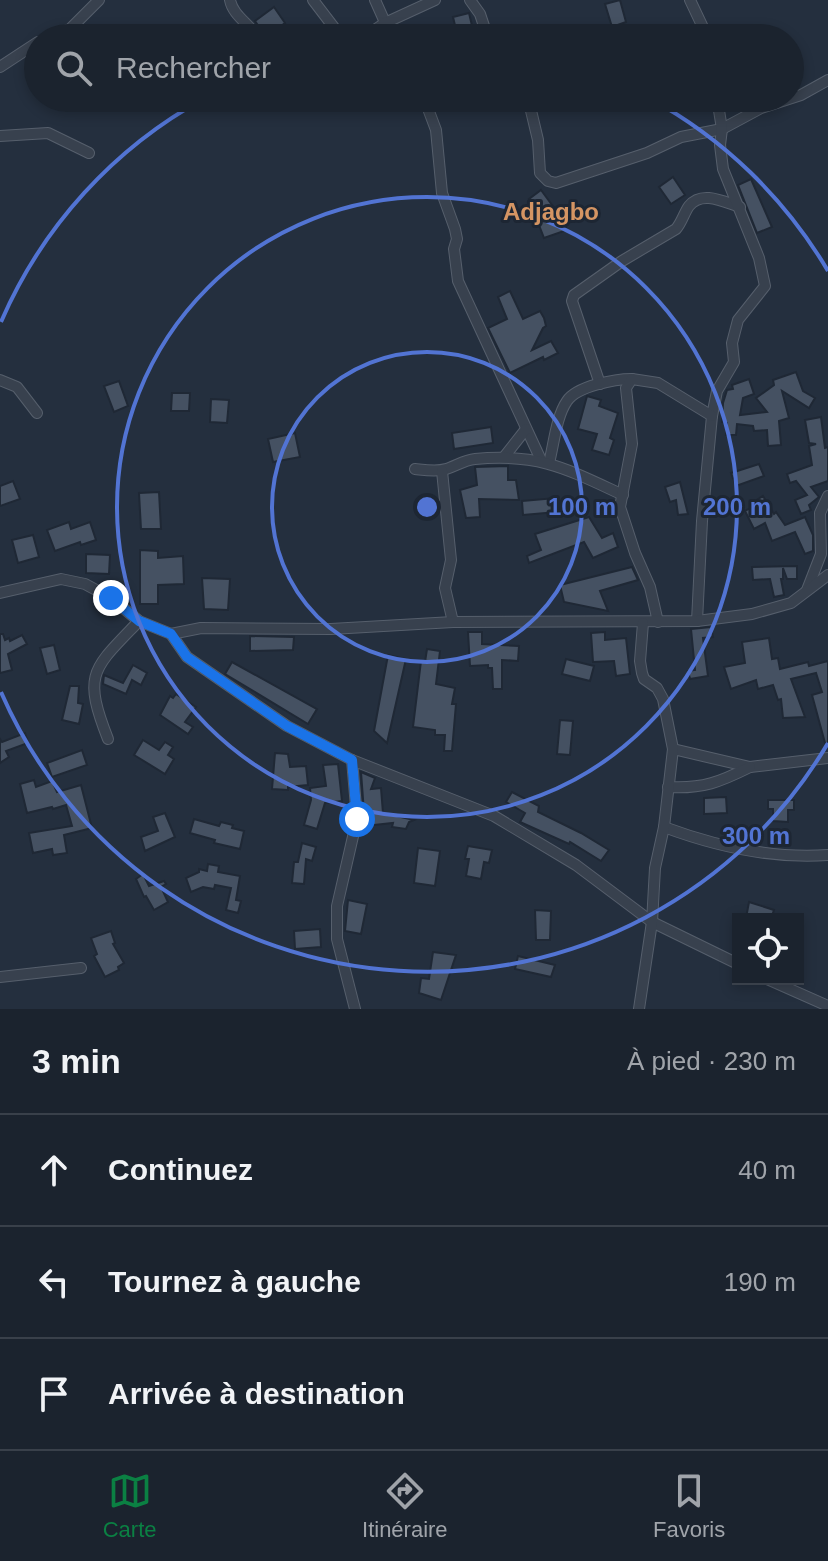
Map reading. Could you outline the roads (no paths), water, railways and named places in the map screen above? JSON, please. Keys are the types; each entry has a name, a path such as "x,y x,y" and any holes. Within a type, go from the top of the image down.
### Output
{"street":[{"path":"75,24 99,0"},
{"path":"230,0 238,17 247,24"},
{"path":"313,0 331,24"},
{"path":"375,0 385,23 435,0"},
{"path":"470,0 483,24"},
{"path":"690,0 701,24"},
{"path":"0,67 24,51"},
{"path":"804,93 828,80"},
{"path":"429,112 436,130 442,193 457,239 454,249 458,281 526,429 545,461"},
{"path":"533,112 540,173 548,181 556,183 647,153 681,137 722,129 754,112"},
{"path":"697,621 702,521 717,391 734,362 732,343 738,320 765,286 759,258 723,169 719,112"},
{"path":"0,136 48,133 89,153"},
{"path":"600,384 572,301 574,295 622,261 676,229 688,207 698,199 707,197 740,207"},
{"path":"545,461 563,407 569,398 600,384 632,379 658,383 712,416"},
{"path":"632,379 626,388 632,444 622,517 650,587 658,622"},
{"path":"0,380 17,387 37,413"},
{"path":"504,457 526,429"},
{"path":"415,469 442,471 469,460 504,457 545,461 623,495"},
{"path":"442,471 451,560 445,588 453,622"},
{"path":"806,592 821,554 820,513 828,496"},
{"path":"171,634 201,628 331,629 453,622 697,621 752,614 791,603 828,575"},
{"path":"0,593 61,579 85,584 111,598 139,621 171,634 187,657 287,726 352,760 494,816 576,865 652,922 732,961"},
{"path":"108,739 95,703 93,681 106,658 139,621"},
{"path":"639,1009 652,922 655,868 664,827 673,749 663,699 642,673 643,623"},
{"path":"673,749 750,767 828,758"},
{"path":"352,760 357,819 337,906 337,939 353,1007"},
{"path":"668,787 694,789 750,767"},
{"path":"664,827 697,839 757,851 828,855"},
{"path":"0,977 81,968"},
{"path":"781,985 828,1006"}],"district":[{"name":"Adjagbo","path":"551,212"}]}
